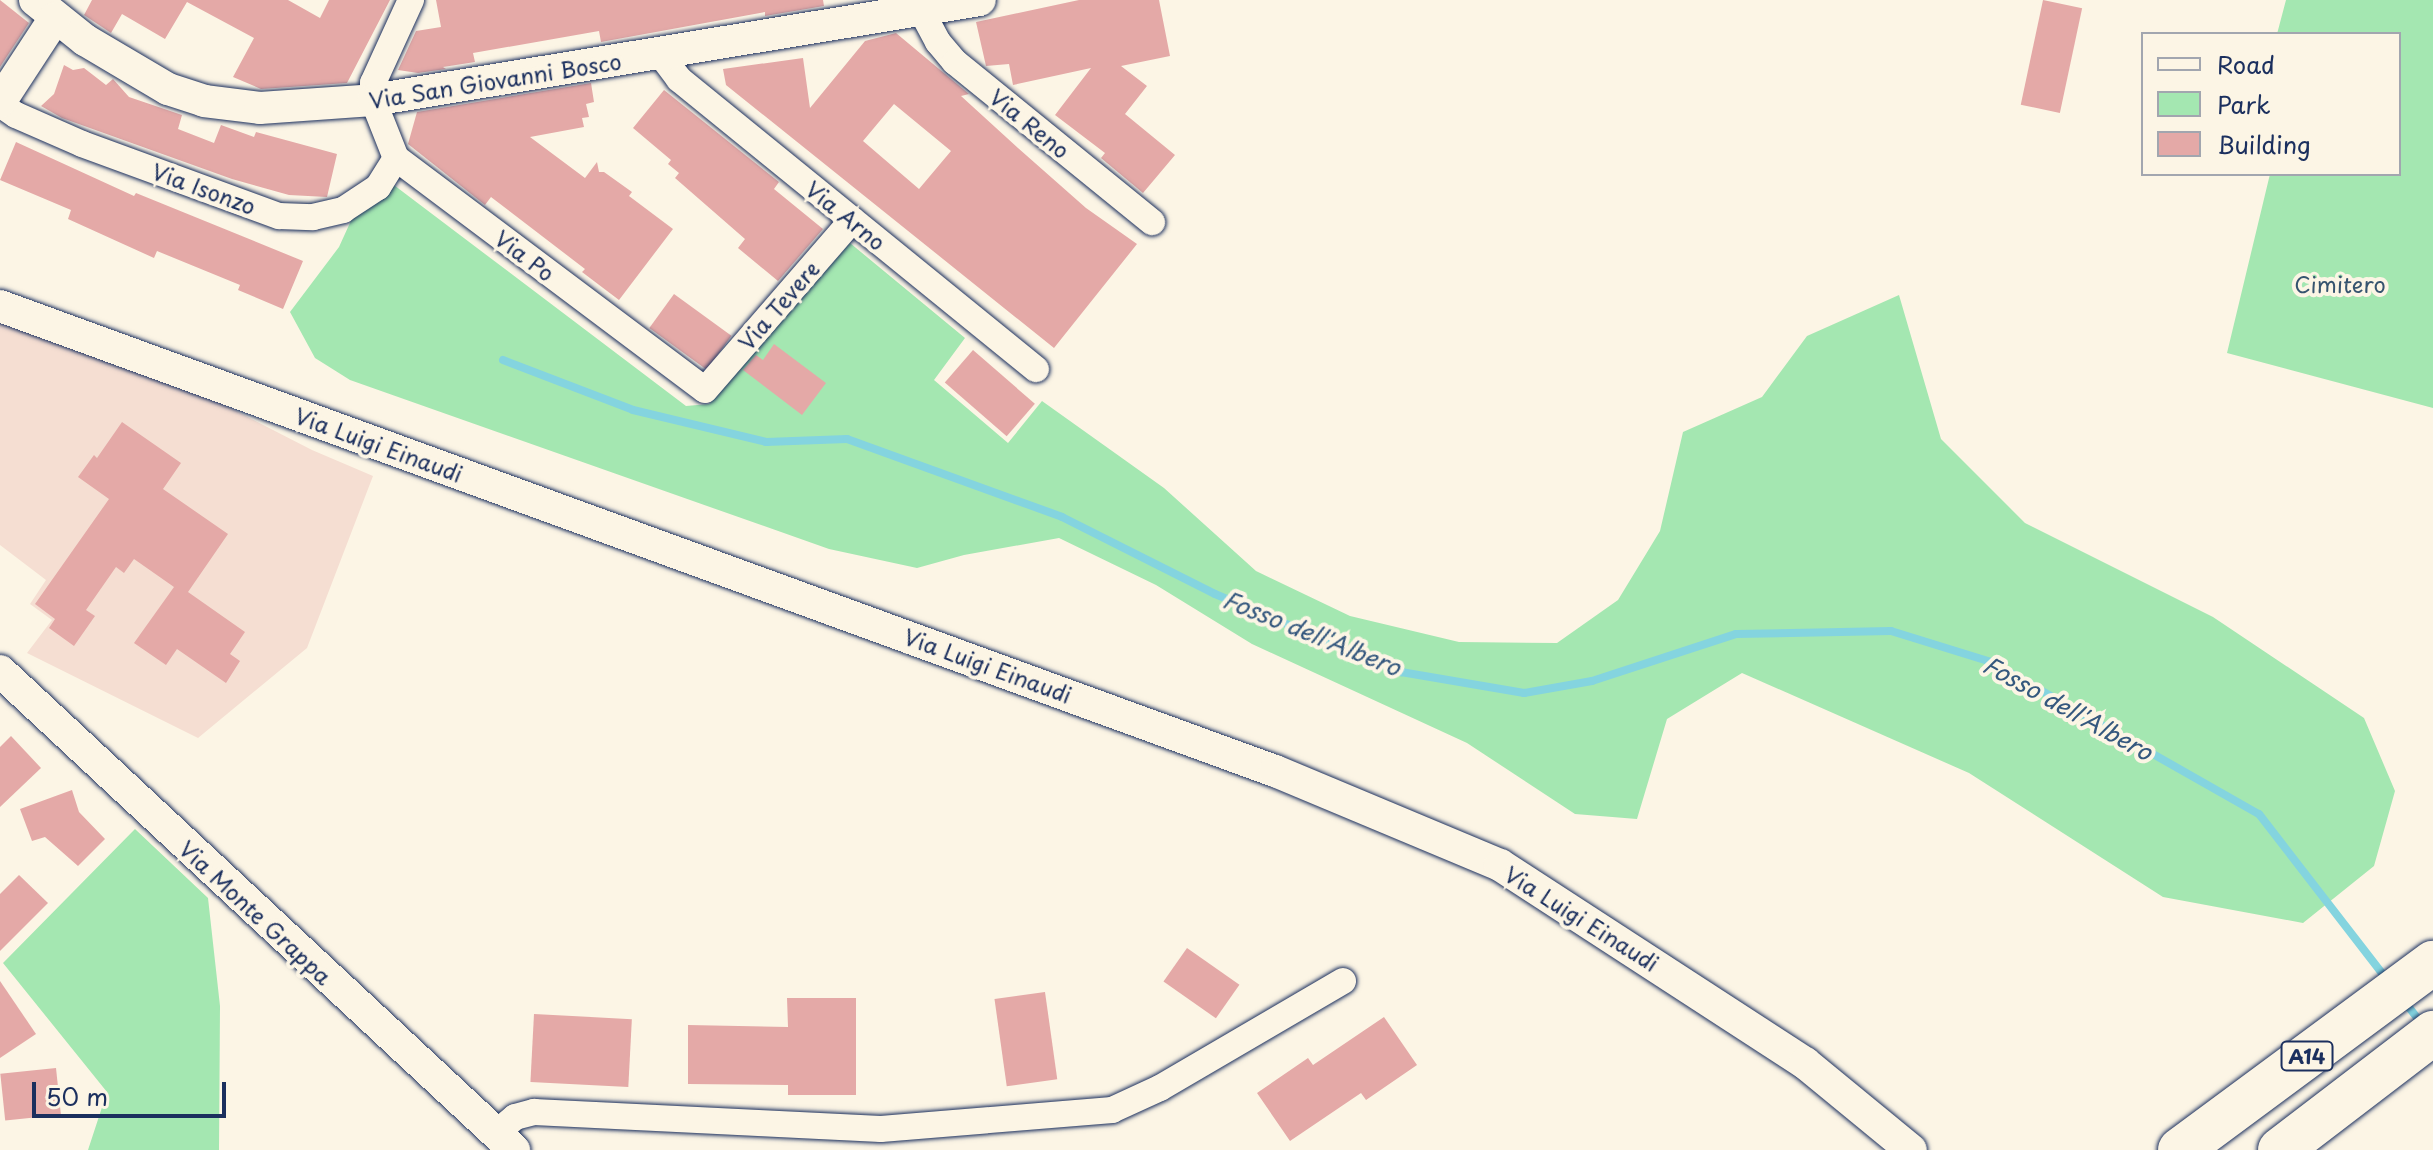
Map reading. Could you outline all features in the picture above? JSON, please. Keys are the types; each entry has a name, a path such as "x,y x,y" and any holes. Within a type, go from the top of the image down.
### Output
{"highway":[{"name":"A14","path":"2180,1150 2433,963"},
{"name":"A14","path":"2280,1150 2433,1033"}],"street":[{"path":"396,158 373,100 377,67 411,0"},
{"name":"Via San Giovanni Bosco","path":"52,6 134,71 168,89 204,101 260,108 373,100 661,55 980,0"},
{"name":"Via Isonzo","path":"52,6 0,103 16,115 82,144 279,216 313,217 343,210 378,187 396,158"},
{"name":"Via Reno","path":"922,12 938,42 955,62 1152,222"},
{"name":"Via Arno","path":"661,55 679,79 1036,369"},
{"name":"Via Po","path":"396,158 705,390"},
{"name":"Via Tevere","path":"705,390 852,220"},
{"name":"Via Luigi Einaudi","path":"0,306 1230,754 1500,865 1805,1063 1911,1150"},
{"name":"Via Monte Grappa","path":"0,671 505,1142"},
{"path":"505,1142 515,1117 534,1112 881,1129 1112,1110 1160,1088 1343,981"}],"shaded area":[{"path":"0,318 209,397 312,450 373,476 307,648 198,738 27,653 52,620 30,604 46,580 0,545"}],"green space":[{"name":"Cimitero","path":"2286,0 2433,0 2433,408 2227,353 2270,176 2401,176 2401,32 2278,32"},
{"path":"374,170 686,406 709,404 850,243 965,338 934,380 1008,443 1042,401 1164,488 1256,571 1350,616 1459,642 1557,643 1618,600 1660,531 1683,432 1762,397 1807,336 1899,295 1941,439 2025,523 2213,617 2364,718 2395,791 2374,866 2303,923 2163,897 1969,773 1742,673 1667,719 1637,819 1575,814 1467,743 1252,644 1156,585 1059,538 964,555 917,568 829,549 350,380 315,358 290,312 339,247"},
{"path":"135,829 208,898 220,1006 219,1150 88,1150 107,1092 3,963"}],"building":[{"path":"0,0 29,23 0,67"},
{"path":"92,0 288,0 320,18 329,0 390,0 347,83 261,89 233,77 254,38 187,2 165,39 122,14 111,33 84,15"},
{"path":"436,0 823,0 824,6 765,16 765,12 601,42 599,31 473,53 475,62 443,67 446,69 418,73 398,70 416,31 441,27"},
{"path":"1079,0 1159,0 1170,56 1121,66 1147,86 1125,114 1175,155 1143,193 1101,158 1105,153 1055,115 1091,68 1013,85 1009,64 986,66 976,22"},
{"path":"2043,0 2082,8 2060,113 2021,105"},
{"path":"896,33 969,94 961,96 1086,208 1137,244 1054,348 726,85 723,69 803,58 810,108 865,41","holes":["894,104 951,151 919,189 863,141"]},
{"path":"64,65 73,70 84,68 106,85 113,79 129,97 182,115 178,129 214,143 221,125 254,137 256,132 337,154 327,197 289,195 232,179 62,118 41,106 54,94"},
{"path":"591,83 594,102 586,104 589,117 582,118 584,127 530,137 585,178 597,162 599,172 604,172 632,192 629,196 673,229 619,300 582,272 585,269 491,197 485,205 408,144 417,112"},
{"path":"664,90 779,182 774,189 823,229 778,281 738,248 745,239 675,178 679,173 668,164 671,160 633,128"},
{"path":"16,142 134,196 136,193 303,261 283,309 238,290 240,285 157,251 154,258 68,219 71,210 0,180"},
{"path":"674,294 731,336 707,370 649,328"},
{"path":"774,344 826,383 802,415 743,370 756,355 763,360"},
{"path":"973,350 1035,404 1007,436 945,382"},
{"path":"122,422 181,463 163,489 228,534 188,592 245,632 230,654 240,661 226,683 177,649 166,665 134,643 174,587 134,559 124,573 116,567 86,610 95,616 74,646 49,628 55,619 35,604 109,499 78,477 94,455 97,458"},
{"path":"11,736 41,768 0,807 0,747"},
{"path":"72,790 79,812 105,839 78,866 45,837 32,841 20,809"},
{"path":"19,875 48,903 0,951 0,894"},
{"path":"1187,948 1239,985 1216,1018 1163,982"},
{"path":"0,981 36,1034 0,1058"},
{"path":"1045,992 1057,1079 1007,1086 994,999"},
{"path":"787,998 856,998 856,1095 788,1095 788,1085 688,1084 688,1025 788,1027"},
{"path":"534,1014 632,1019 628,1087 530,1082"},
{"path":"1384,1017 1417,1065 1366,1100 1361,1093 1290,1141 1257,1093 1308,1058 1313,1065"},
{"path":"56,1068 61,1115 5,1121 0,1074"}],"waterway":[{"name":"Fosso dell'Albero","path":"503,360 633,410 766,442 847,439 1062,517 1215,594 1401,672 1524,693 1592,681 1736,634 1891,631 1991,662 2259,814 2388,981"},
{"name":"Fosso dell'Albero","path":"2404,1001 2423,1025"}]}
